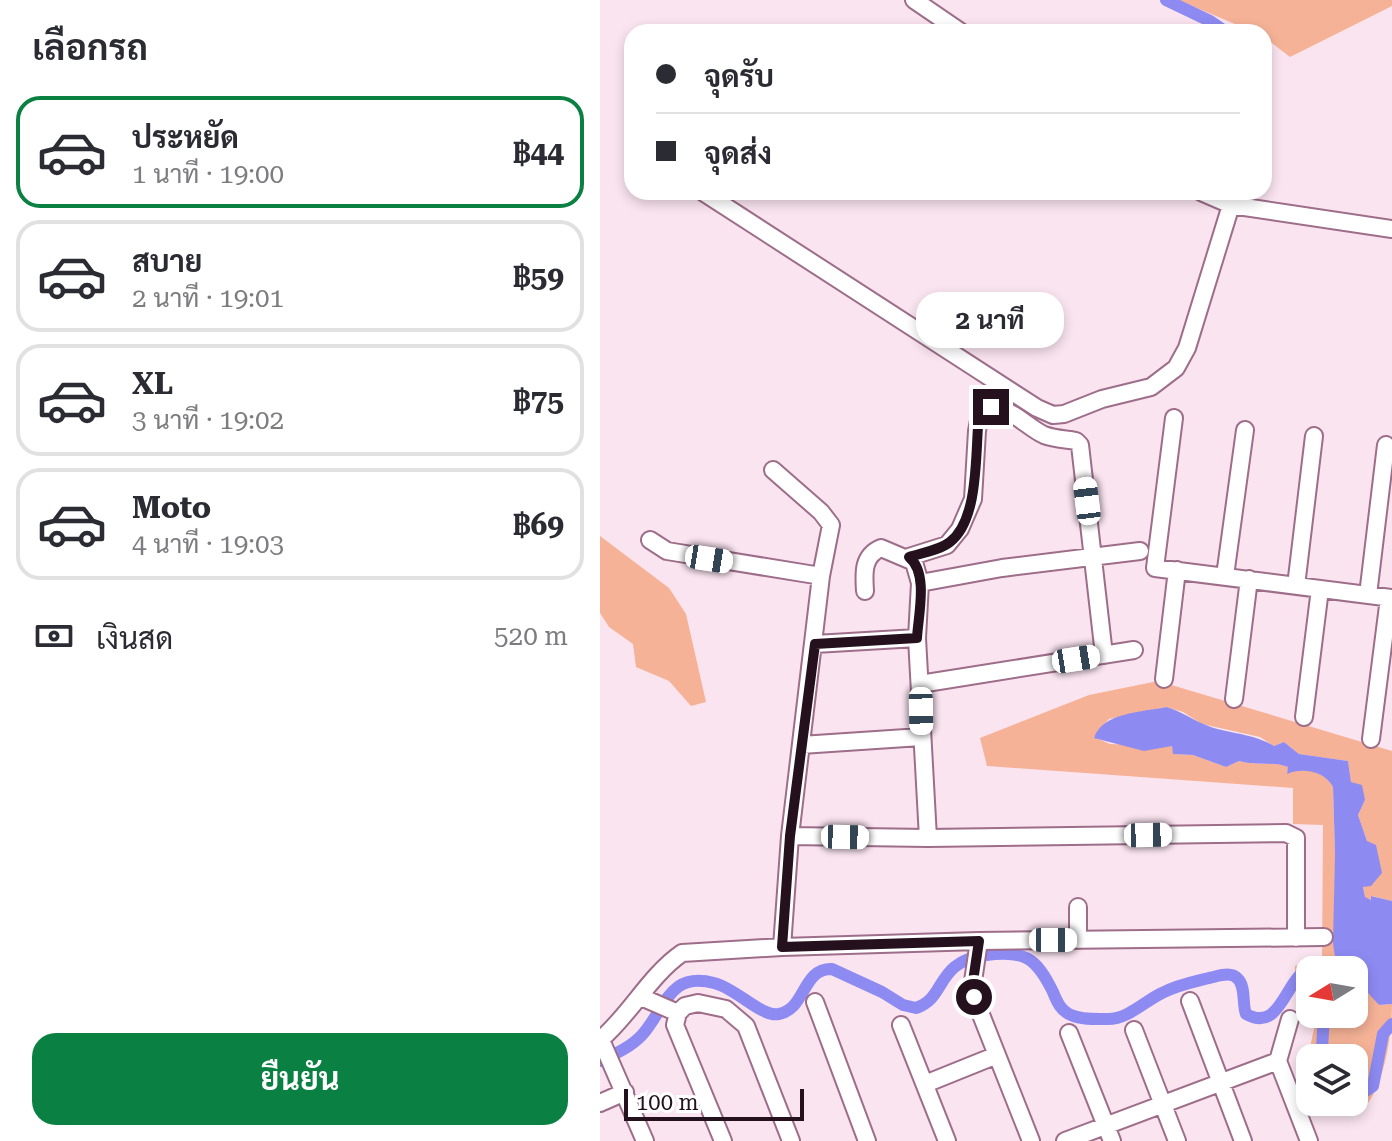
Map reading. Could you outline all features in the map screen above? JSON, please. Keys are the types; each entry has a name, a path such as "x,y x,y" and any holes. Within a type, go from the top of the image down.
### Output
{"street":[{"path":"914,0 949,24"},
{"path":"715,200 985,375 1053,415 1151,387 1176,368 1187,348 1231,205"},
{"path":"1219,200 1231,205 1392,229"},
{"path":"909,557 947,545 960,529 973,499 979,414 991,407 1018,416 1040,433 1078,442 1104,655"},
{"path":"1174,418 1155,568 1391,598 1371,739"},
{"path":"1225,576 1245,430"},
{"path":"1296,586 1314,436"},
{"path":"1368,595 1386,445"},
{"path":"773,470 831,523 821,576 790,836 782,947"},
{"path":"650,540 667,551 821,576"},
{"path":"865,591 863,569 874,551 881,548 909,557 914,562 920,583 917,638 928,838"},
{"path":"920,583 1002,568 1140,551"},
{"path":"1164,679 1177,570"},
{"path":"1234,699 1249,579"},
{"path":"1304,717 1320,589"},
{"path":"815,644 917,638"},
{"path":"920,684 1134,650"},
{"path":"801,745 921,737"},
{"path":"790,836 1293,835 1296,843 1296,938"},
{"path":"1078,907 1078,940"},
{"path":"723,1141 675,1025 660,1005 669,962 682,953 782,947 1324,937"},
{"path":"979,944 972,988 974,997 1031,1141"},
{"path":"1190,1001 1243,1141"},
{"path":"815,1002 867,1141"},
{"path":"645,1141 604,1047 660,1005 698,1003 726,1009 746,1026 791,1141"},
{"path":"1290,1019 1278,1061 1309,1141"},
{"path":"901,1025 947,1141"},
{"path":"1134,1030 1177,1141"},
{"path":"1069,1033 1109,1133"},
{"path":"925,1084 997,1055"},
{"path":"1065,1141 1109,1133 1163,1104 1278,1061"},
{"path":"600,1103 625,1092"}],"shaded area":[{"path":"1178,0 1392,0 1392,6 1290,57 1272,43 1272,24 1235,24"},
{"path":"600,536 669,588 686,614 706,702 691,706 669,681 636,667 633,644 609,627 600,613"},
{"path":"1158,681 1392,751 1392,901 1372,896 1371,900 1365,898 1363,886 1367,841 1358,815 1365,800 1351,782 1348,761 1299,754 1284,742 1274,746 1260,737 1202,724 1183,712 1166,707 1109,719 1094,737 1110,744 1172,746 1174,754 1193,755 1226,767 1239,761 1276,764 1289,767 1287,773 1306,771 1325,777 1333,787 1335,854 1347,956 1322,956 1323,825 1293,824 1293,788 987,766 980,738 1089,695"},
{"path":"1166,707 1210,727 1256,738 1274,746 1284,742 1299,754 1348,761 1351,782 1362,785 1365,800 1358,815 1367,841 1376,845 1382,873 1371,886 1363,887 1365,897 1392,901 1392,1004 1379,1005 1368,993 1368,956 1335,956 1333,787 1325,777 1313,772 1287,774 1288,767 1282,765 1239,761 1226,767 1193,755 1173,754 1172,746 1144,751 1094,738 1098,729 1114,718"},
{"path":"1368,990 1379,1005 1392,1004 1391,1029 1383,1069 1368,1103 1368,1044 1311,1043 1314,1028 1368,1028"}],"waterway":[{"path":"1166,0 1214,24"},
{"path":"600,1061 638,1039 677,988 699,981 722,986 765,1012 779,1014 794,1005 815,975 832,969 903,1005 916,1008 933,996 949,972 958,965 986,955 1010,954 1027,958 1041,971 1060,1006 1068,1013 1090,1019 1115,1018 1173,988 1221,975 1235,977 1240,982 1246,1014 1259,1018 1268,1016 1276,1009 1296,979"},
{"path":"1368,1089 1373,1086 1383,1034 1392,1024"},
{"path":"1322,1044 1323,1028"}],"route":[{"path":"974,997 972,988 979,941 782,947 790,836 815,644 917,638 920,583 914,562 909,557 947,545 956,537 973,499 979,414 981,410 991,407"}]}
